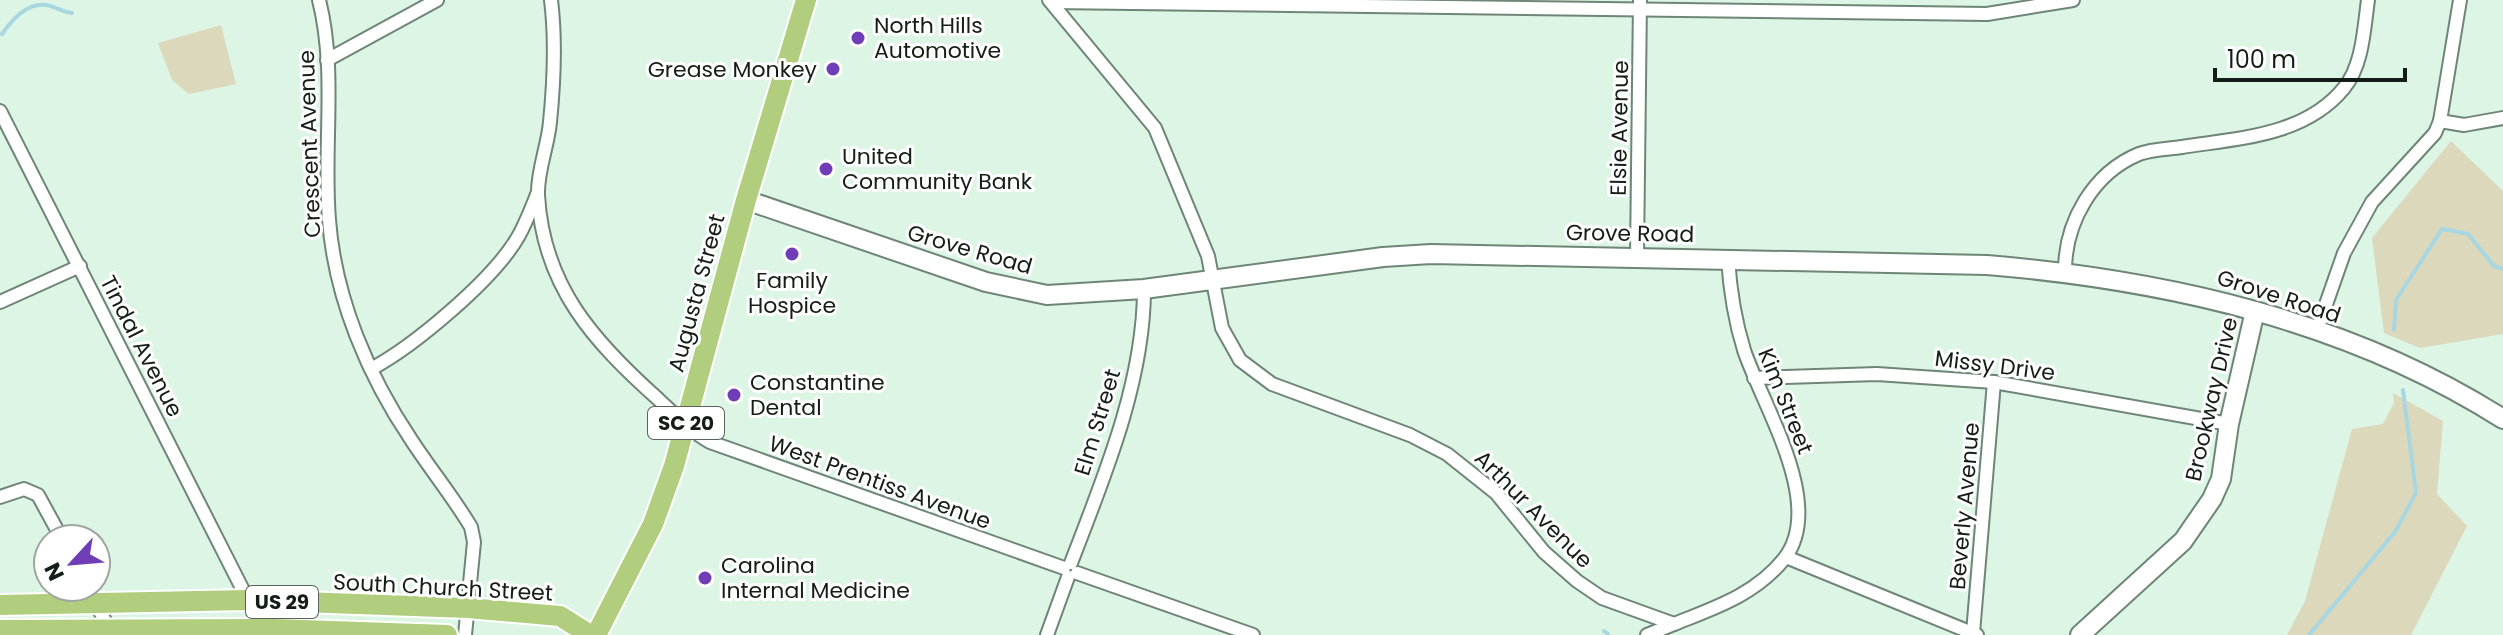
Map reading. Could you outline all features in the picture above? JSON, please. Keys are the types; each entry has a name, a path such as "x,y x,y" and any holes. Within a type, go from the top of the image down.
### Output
{"main road":[{"name":"Augusta Street","path":"593,635 653,524 686,425 746,200 806,0"},
{"name":"Grove Road","path":"746,200 1009,288 1047,295 1144,289 1407,255 1637,256 1987,265 2065,271 2135,281 2317,330 2423,377 2503,419"},
{"name":"Brookway Drive","path":"2080,635 2163,561 2203,517 2221,479 2229,424 2255,311"},
{"name":"South Church Street","path":"112,596 468,608 560,616 593,635"},
{"name":"South Church Street","path":"0,605 32,601"},
{"name":"US 29","path":"0,630 447,635"}],"street":[{"name":"Crescent Avenue","path":"319,0 327,60 329,219 334,257 343,295 371,369 399,421 471,527 474,542 465,635"},
{"path":"371,369 445,314 490,272 517,239 538,192 550,124 553,63 551,0"},
{"path":"1050,1 1640,4 1987,14 2073,0"},
{"path":"2065,271 2073,221 2089,192 2116,168 2141,153 2288,128 2321,112 2347,86 2362,44 2368,0"},
{"path":"2317,330 2344,253 2372,202 2424,146 2440,121 2460,0"},
{"path":"327,60 431,1"},
{"name":"Arthur Avenue","path":"1050,1 1155,128 1208,256 1228,342 1240,360 1256,374 1447,454 1496,493 1544,552 1577,581 1602,598 1674,624"},
{"name":"Elsie Avenue","path":"1637,256 1640,4"},
{"name":"Tindal Avenue","path":"0,111 248,600"},
{"path":"2440,121 2464,125 2503,118"},
{"name":"West Prentiss Avenue","path":"538,192 547,248 577,314 629,376 710,442 1253,635"},
{"name":"Kim Street","path":"1728,259 1735,312 1754,378 1796,483 1795,529 1786,557"},
{"path":"0,302 80,266"},
{"name":"Elm Street","path":"1047,635 1132,383 1144,315 1144,289"},
{"name":"Missy Drive","path":"1754,378 1877,374 1994,382 2229,424"},
{"name":"Beverly Avenue","path":"1975,634 1994,382"},
{"path":"0,497 31,490 44,503 54,523"},
{"path":"1647,635 1746,593 1786,557 1975,634"},
{"path":"95,603 111,632"}],"shaded area":[{"path":"221,25 236,84 189,94 172,80 158,43"},
{"path":"2451,141 2503,191 2503,334 2420,348 2384,333 2372,238"},
{"path":"2393,393 2443,421 2437,494 2467,526 2411,635 2287,635 2305,601 2352,429 2383,424 2394,403"}],"waterway":[{"path":"2,34 15,18 32,7 46,5 72,13"},
{"path":"2394,330 2396,300 2442,229 2468,234 2494,266 2503,269"},
{"path":"2309,635 2395,532 2416,493 2403,390"},
{"path":"1604,631 1608,634"}],"place":[{"name":"North Hills Automotive","path":"858,38"},
{"name":"Grease Monkey","path":"833,69"},
{"name":"United Community Bank","path":"826,169"},
{"name":"Family Hospice","path":"792,254"},
{"name":"Constantine Dental","path":"734,395"},
{"name":"Carolina Internal Medicine","path":"705,578"}]}
